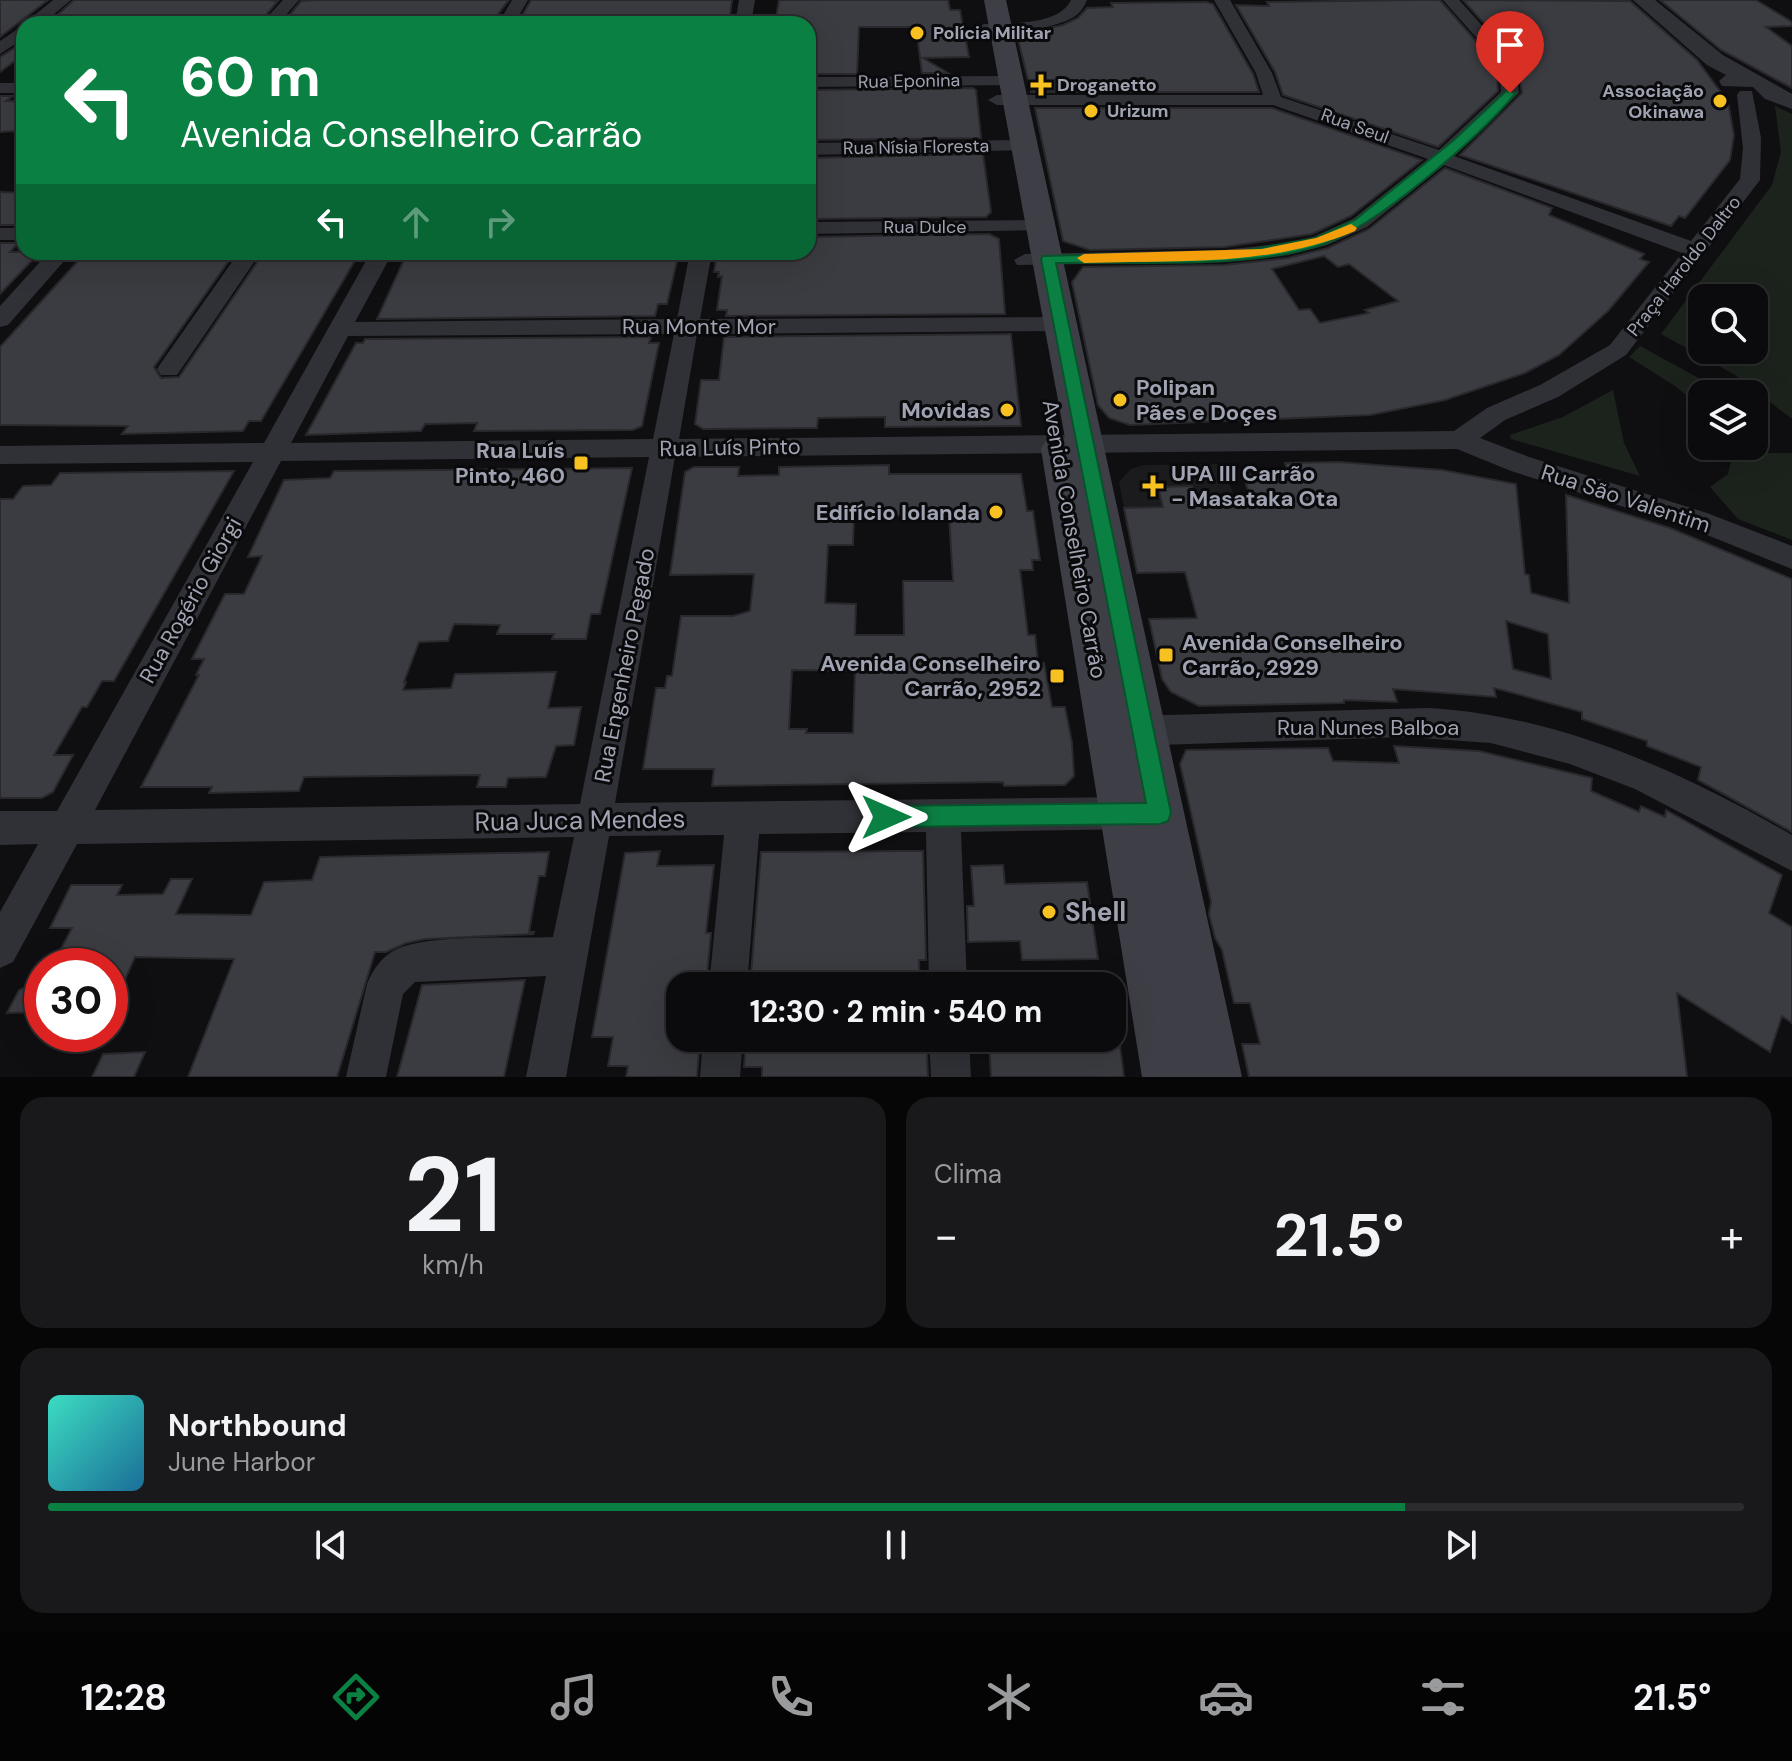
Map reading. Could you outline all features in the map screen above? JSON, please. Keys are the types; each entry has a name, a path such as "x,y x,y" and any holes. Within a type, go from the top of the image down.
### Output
{"main road":[{"name":"Avenida Conselheiro Carrão","path":"990,14 1141,813 1171,1077"},
{"name":"Avenida Conselheiro Carrão","path":"1141,813 1213,1077"}],"street":[{"path":"42,16 63,0"},
{"path":"276,16 291,0"},
{"path":"990,14 1059,19 1074,10 1079,0"},
{"path":"1222,0 1264,73 1274,100"},
{"name":"Rua Dulce","path":"816,229 1224,256 1262,254 1309,244 1360,223 1441,158 1510,93 1507,62 1451,0"},
{"path":"1643,0 1743,86 1766,85 1782,98"},
{"path":"0,49 16,36"},
{"name":"Rua Eponina","path":"816,82 1004,90"},
{"name":"Praça Haroldo Daltro","path":"1459,440 1496,414 1549,391 1618,350 1750,180 1753,148 1743,86"},
{"name":"Rua Seul","path":"1004,90 1274,100 1334,118 1695,250"},
{"name":"Rua Nísia Floresta","path":"816,149 1015,146"},
{"path":"0,319 54,260"},
{"path":"169,369 244,260"},
{"name":"Rua Rogério Giorgi","path":"0,949 378,260"},
{"name":"Rua Engenheiro Pegado","path":"546,1077 699,260"},
{"name":"Rua Monte Mor","path":"340,329 1048,324"},
{"name":"Rua Luís Pinto","path":"0,455 1459,440"},
{"name":"Rua São Valentim","path":"1459,440 1520,464 1697,520 1792,558"},
{"name":"Rua Nunes Balboa","path":"1126,732 1431,723 1489,729 1566,747 1667,787 1792,854"},
{"name":"Rua Juca Mendes","path":"0,828 1141,813"},
{"path":"943,816 948,972"},
{"path":"729,972 743,817"},
{"path":"366,1077 386,984 405,965 430,960 569,956"},
{"path":"720,1077 722,1052"},
{"path":"950,1052 951,1077"}],"shaded area":[{"path":"1775,106 1792,114 1792,419 1768,400 1768,380 1741,380 1715,364 1768,364 1768,284 1698,284 1772,185 1781,152"},
{"path":"1688,298 1688,349 1661,334"},
{"path":"1640,346 1702,380 1688,380 1688,397 1629,357"},
{"path":"1613,390 1624,443 1640,476 1511,439 1510,435 1563,417"},
{"path":"1768,453 1792,453 1792,540 1738,519 1710,487 1728,474 1731,460 1768,460"},
{"name":"UPA III Carrão - Masataka Ota","path":"1223,464 1237,506 1124,508 1119,482 1131,469 1144,465"}],"building":[{"path":"0,0 48,0 27,16 16,16 16,25 0,37"},
{"path":"74,0 278,1 265,16 56,16"},
{"path":"509,0 496,16 289,16 301,1"},
{"path":"531,0 732,0 730,16 522,16"},
{"path":"779,0 948,0 950,10 960,10 969,57 923,58 948,73 922,73 916,27 859,27 857,74 816,74 816,16 776,16"},
{"path":"1440,0 1496,64 1498,91 1438,147 1283,95 1275,72 1236,5 1269,6 1267,2"},
{"path":"1463,0 1630,1 1697,60 1728,102 1734,135 1730,160 1685,218 1679,216 1671,226 1460,155 1522,93 1517,60"},
{"path":"1660,0 1756,0 1792,22 1792,26 1766,27 1792,46 1792,88 1721,50"},
{"path":"1111,3 1213,4 1253,74 1259,92 1031,92 1017,35 1063,25 1078,18 1087,8 1113,7"},
{"path":"16,47 16,60 0,72 0,57"},
{"path":"973,88 976,90 981,138 816,140 816,90"},
{"path":"0,96 13,96 6,101 16,101 16,131 0,132"},
{"path":"1035,108 1272,108 1422,160 1351,216 1312,234 1224,247 1090,250 1063,241"},
{"path":"983,154 991,212 986,217 816,219 816,158"},
{"path":"1445,168 1552,208 1549,215 1644,254 1640,259 1649,262 1608,311 1559,355 1525,373 1445,400 1370,415 1130,425 1109,418 1098,405 1072,282 1083,267 1224,265 1288,258 1328,248 1369,229","holes":["1324,256 1338,267 1349,264 1398,301 1365,310 1369,313 1320,323 1310,309 1299,310 1272,269"]},
{"path":"0,192 16,193 16,225 0,225"},
{"path":"989,234 999,239 1005,314 726,316 727,310 717,310 722,276 718,277 719,272 714,272 716,260 816,260 816,237"},
{"path":"0,243 16,243 10,252 16,252 16,260 32,260 0,294"},
{"path":"79,260 229,260 154,367 161,378 179,377 259,260 355,260 261,421 249,421 243,431 122,434 128,426 0,425 0,347"},
{"path":"404,260 677,260 667,304 658,304 655,316 377,319"},
{"path":"1011,334 1021,426 885,427 885,417 818,418 817,428 703,429 695,424 701,380 719,380 724,337"},
{"path":"651,337 649,343 659,343 642,426 633,430 474,431 477,423 425,424 421,431 306,435 356,343 363,343 365,339"},
{"path":"1339,462 1442,470 1516,484 1525,574 1529,575 1531,593 1569,603 1566,495 1670,528 1792,579 1792,832 1698,780 1701,767 1647,746 1647,741 1582,719 1582,712 1494,688 1496,697 1393,689 1397,702 1344,700 1344,703 1199,706 1171,692 1162,679 1149,619 1197,618 1185,572 1137,573 1124,508 1163,507 1158,487 1192,486 1197,506 1253,505 1243,475 1288,473 1285,463","holes":["1506,621 1548,634 1551,679 1513,669"]},
{"path":"889,465 889,474 1021,474 1027,511 1033,511 1040,560 1032,560 1033,570 1020,570 1028,635 1035,635 1038,663 1044,663 1052,707 1065,707 1074,776 1065,785 1004,786 1003,782 712,786 714,769 643,769 656,688 665,688 667,676 672,676 681,616 733,616 750,611 754,574 670,575 685,472 694,467 739,467 738,476 779,475 779,467","holes":["949,515 953,581 903,581 904,635 855,635 856,604 825,603 828,545 853,545 854,516","792,670 855,671 853,733 806,733 807,729 789,729"]},
{"path":"632,468 600,614 591,614 586,639 552,639 554,634 497,634 500,625 454,624 448,641 419,642 404,682 403,690 451,688 455,674 556,672 548,708 581,707 574,745 556,746 546,777 508,778 506,787 477,787 480,775 304,777 299,791 209,793 212,787 141,787 199,675 196,675 204,659 192,659 225,594 244,594 262,556 248,557 284,480 330,478 334,471"},
{"path":"234,471 114,681 102,681 87,707 82,707 54,755 73,755 53,792 42,798 0,798 0,499 13,499 23,486 51,485 60,473"},
{"path":"1394,746 1479,751 1592,778 1591,791 1639,812 1641,806 1665,817 1666,810 1782,875 1769,913 1792,927 1792,1023 1782,1016 1770,1052 1677,993 1687,1077 1249,1077 1242,1044 1260,1044 1250,1003 1234,1003 1222,950 1215,938 1209,914 1211,902 1180,764 1186,750 1328,748 1333,761 1399,763"},
{"path":"660,851 657,866 714,865 706,933 711,933 707,972 666,972 666,1052 699,1052 697,1077 626,1077 628,1066 608,1066 613,1037 592,1037 625,853"},
{"path":"923,851 926,960 919,960 919,972 751,972 761,852"},
{"path":"549,852 545,876 539,876 529,932 533,934 425,939 386,952 375,952 337,1077 188,1077 234,959 135,957 128,973 128,948 61,948 72,928 50,928 71,885 122,885 117,895 163,894 171,879 192,879 176,914 251,915 264,882 312,880 320,857"},
{"name":"Shell","path":"1003,865 1005,884 1087,882 1098,959 1022,960 1020,941 968,942 967,906 974,906 971,866"},
{"path":"525,980 504,1077 397,1077 422,985"},
{"path":"24,988 24,1013 7,1013 19,990"},
{"path":"145,1052 134,1077 92,1077 103,1054"},
{"path":"745,1052 927,1052 928,1077 762,1077 762,1067 744,1067"},
{"path":"990,1052 1121,1052 1124,1077 991,1077"}],"slow traffic":[{"path":"1084,258 1262,254 1320,241 1351,228"}],"place":[{"name":"Polícia Militar","path":"917,33"},
{"name":"Droganetto","path":"1041,85"},
{"name":"Associação Okinawa","path":"1720,101"},
{"name":"Urizum","path":"1091,111"},
{"name":"Polipan Pães e Doçes","path":"1120,400"},
{"name":"Movidas","path":"1007,410"},
{"name":"Rua Luís Pinto, 460","path":"581,463"},
{"name":"UPA III Carrão - Masataka Ota","path":"1153,486"},
{"name":"Edifício Iolanda","path":"996,512"},
{"name":"Avenida Conselheiro Carrão, 2929","path":"1166,655"},
{"name":"Avenida Conselheiro Carrão, 2952","path":"1057,676"},
{"name":"Shell","path":"1049,912"}],"route":[{"path":"886,817 1160,813 1048,259 1262,254 1320,241 1360,223 1441,158 1510,93"}]}
